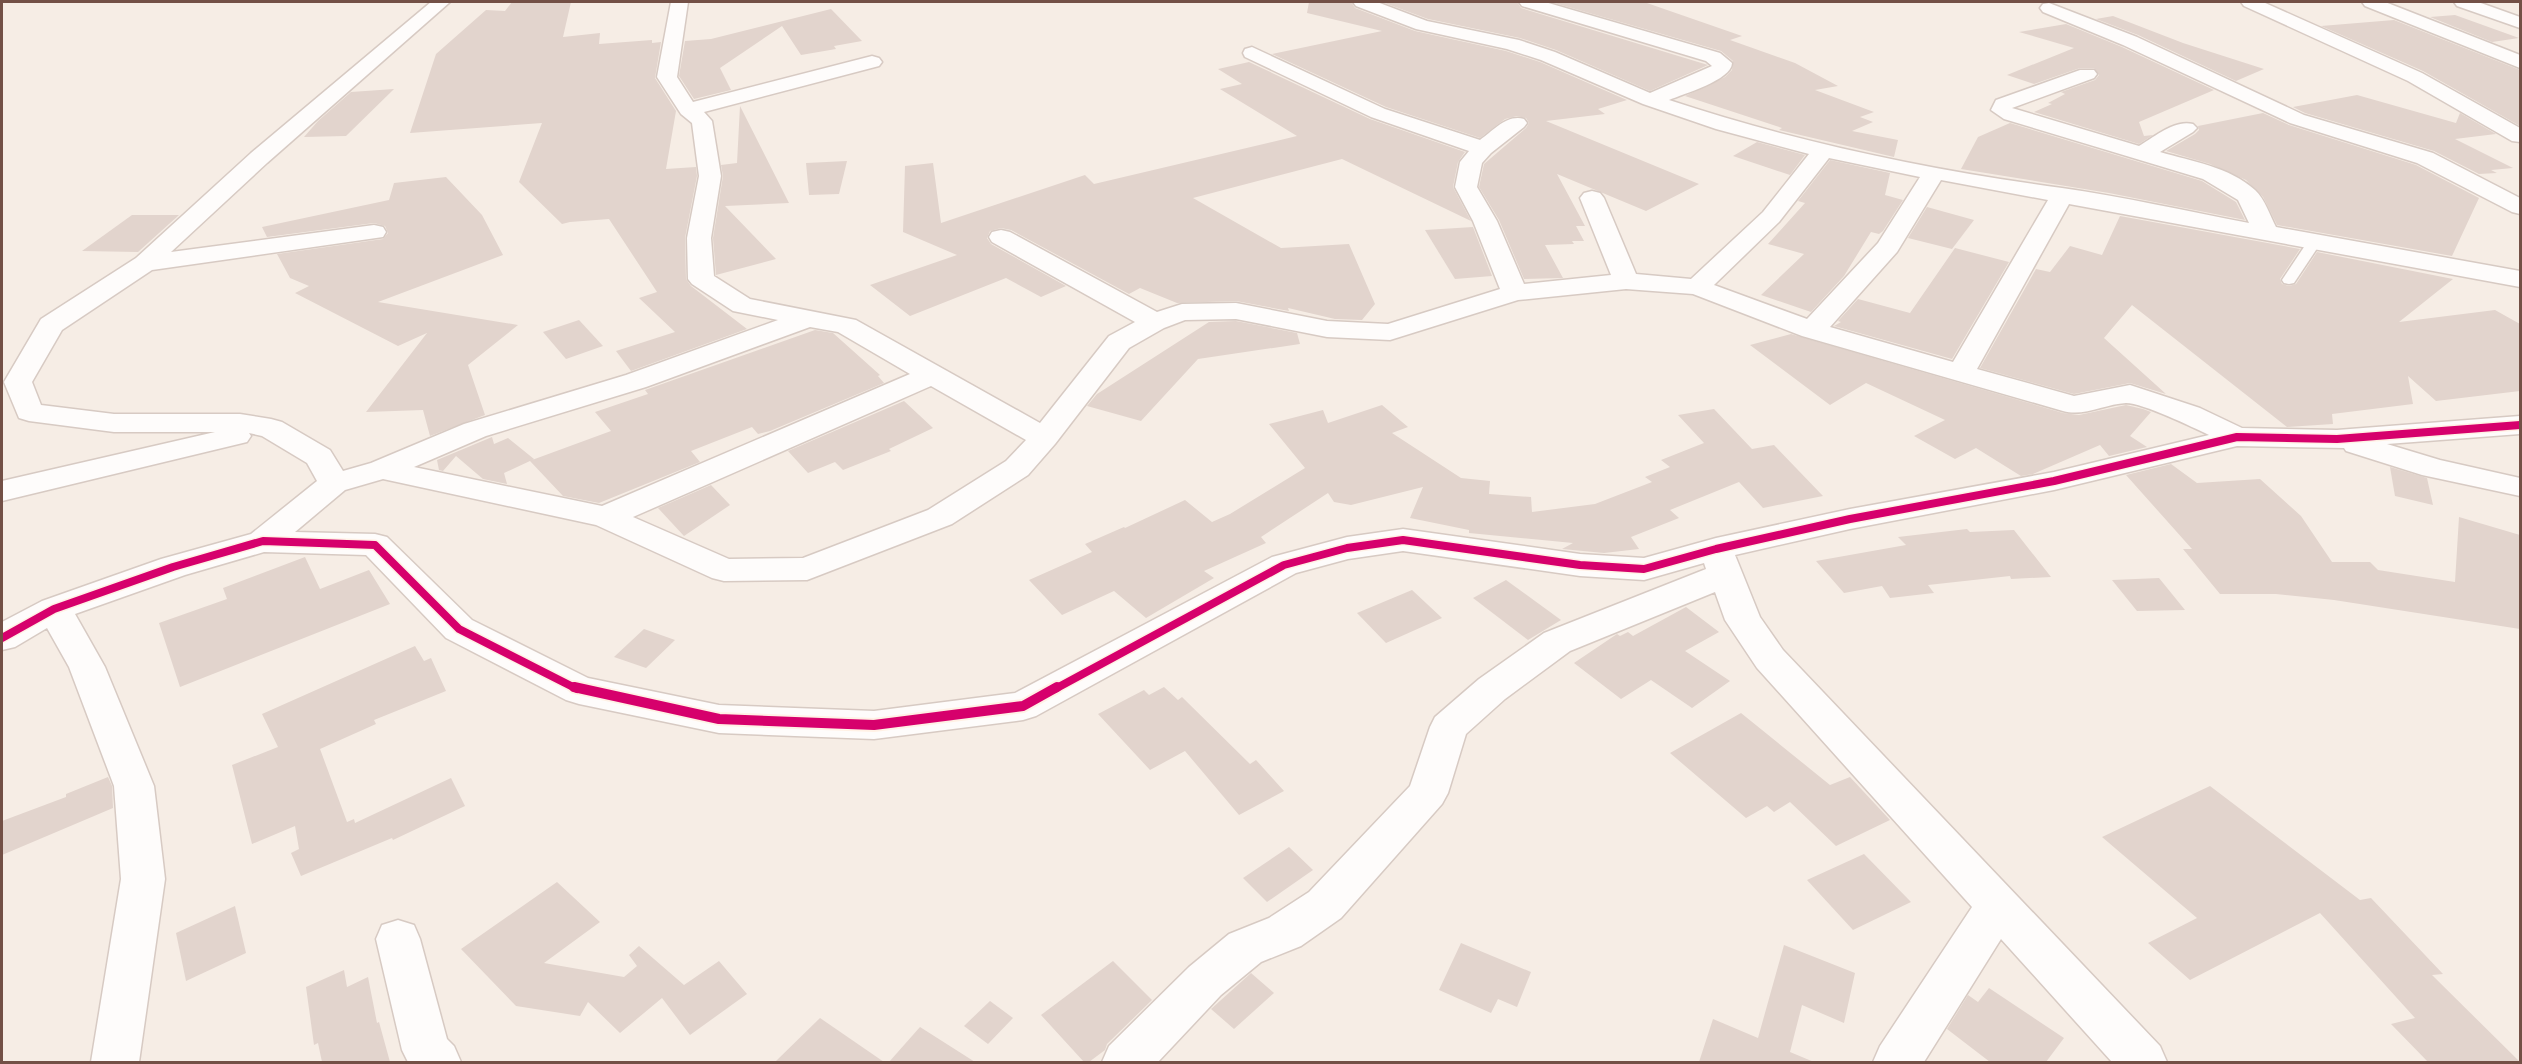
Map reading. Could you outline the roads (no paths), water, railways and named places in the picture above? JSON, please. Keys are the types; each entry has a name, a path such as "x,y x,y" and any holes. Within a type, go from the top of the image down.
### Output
{"street":[{"path":"334,483 318,457 271,428 240,423 114,423 29,412 18,382 51,325 145,263 259,158 441,2"},
{"path":"679,2 667,77 688,110 702,121 710,176 699,238 701,279 742,305 846,326 1044,438"},
{"path":"1362,2 1422,25 1512,44 1548,56 1650,100 1723,125 1824,150 2520,279"},
{"path":"1528,2 1713,57 1722,63 1722,68 1714,74 1650,100"},
{"path":"2371,2 2520,62"},
{"path":"2463,2 2520,23"},
{"path":"2258,5 2297,8"},
{"path":"2258,5 2415,77 2520,136"},
{"path":"2049,8 2130,41 2296,119 2425,158 2520,207"},
{"path":"1252,53 1378,113 1435,134 1483,148"},
{"path":"688,110 872,62"},
{"path":"2087,74 2003,104 2001,110 2011,115 2211,174 2248,196 2266,232"},
{"path":"1515,293 1485,221 1466,187 1471,162 1483,148 1517,123"},
{"path":"2142,153 2186,128"},
{"path":"1697,287 1771,217 1824,150"},
{"path":"1812,330 1888,247 1934,172"},
{"path":"1962,372 2062,195"},
{"path":"1592,198 1626,281"},
{"path":"145,263 374,232"},
{"path":"1001,237 1155,322"},
{"path":"382,470 605,517 724,570 807,569 940,517 1017,468 1044,438 1119,342 1155,322 1182,312 1231,304 1327,329 1389,332 1515,293 1626,281 1697,287 1812,330 2073,405 2130,394 2190,414 2237,437"},
{"path":"263,541 334,483 382,470 475,430 636,381 806,319"},
{"path":"605,517 931,375"},
{"path":"1126,1062 1205,981 1245,948 1285,932 1325,905 1428,793 1449,727 1492,689 1557,642 1720,562 1850,519 2054,481 2237,437 2337,439 2520,425"},
{"path":"2,491 271,428"},
{"path":"2337,439 2433,468 2520,487"},
{"path":"2,638 54,609 172,567 263,541 375,545 459,629 579,690 719,719 873,725 1023,706 1284,565 1347,548 1403,540 1580,565 1644,568 1720,562"},
{"path":"1720,562 1743,620 1770,659 2143,1062"},
{"path":"54,609 87,667 134,786 143,879 115,1062"},
{"path":"1897,1062 1998,905"},
{"path":"398,939 426,1050 437,1062"}],"lane":[{"path":"2289,280 2315,241"}]}
